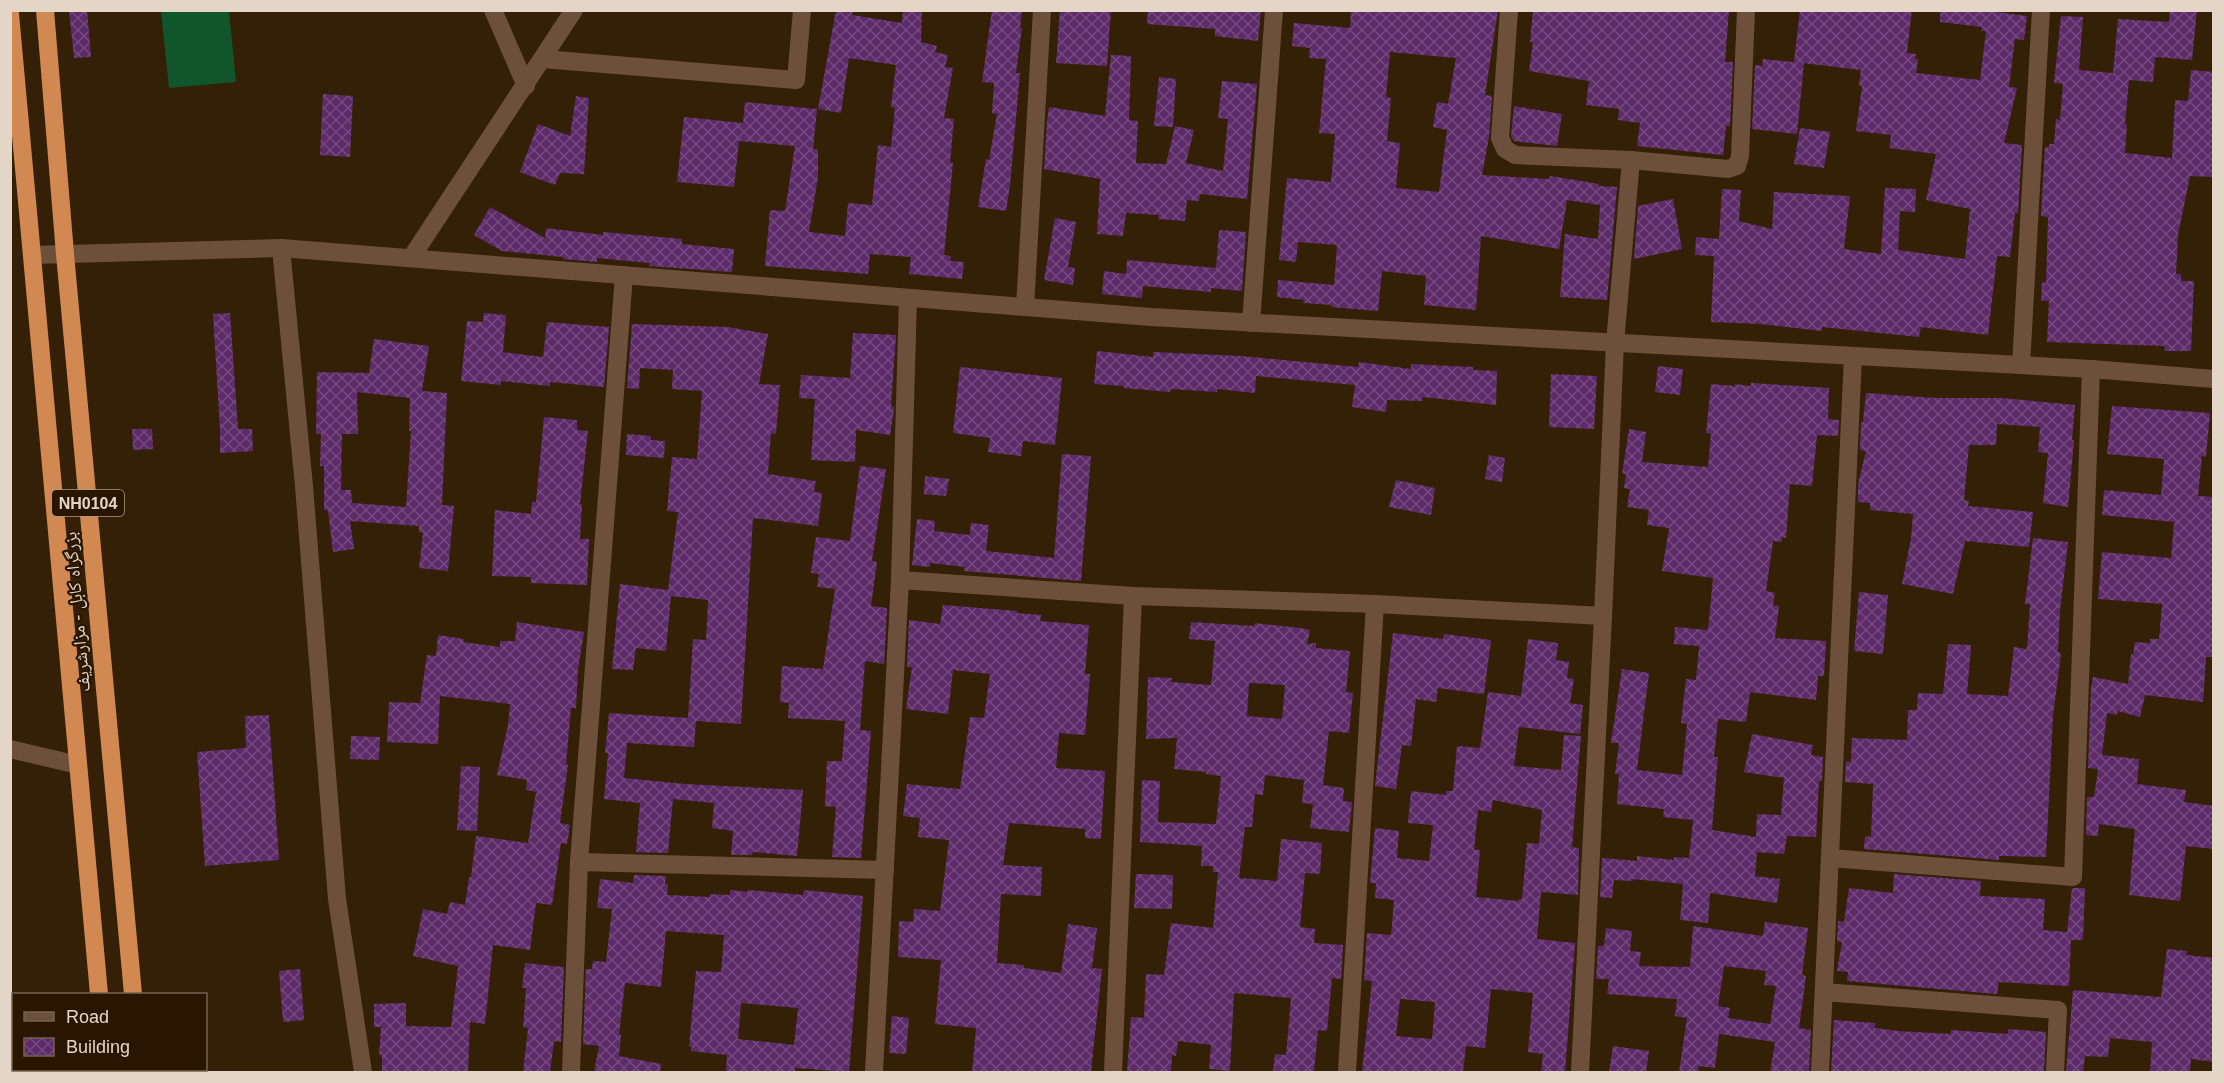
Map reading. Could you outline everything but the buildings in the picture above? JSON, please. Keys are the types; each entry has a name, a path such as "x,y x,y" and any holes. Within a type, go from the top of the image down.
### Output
{"highway":[{"name":"بزرگراه کابل - مزارشریف","path":"45,10 65,254 133,993"},
{"name":"بزرگراه کابل - مزارشریف","path":"10,14 99,993"}],"street":[{"path":"493,10 525,86"},
{"path":"411,258 574,10"},
{"path":"543,59 796,80 802,10"},
{"path":"1025,307 1041,10"},
{"path":"1251,323 1274,10"},
{"path":"1509,10 1500,138 1505,149 1515,155 1631,160 1728,169 1737,166 1740,156 1746,10"},
{"path":"2021,365 2041,10"},
{"path":"1580,1072 1604,616 1615,343 1631,160"},
{"path":"281,248 305,498 337,899 363,1072"},
{"path":"32,255 281,248 1251,323 2091,369 2214,379"},
{"path":"571,1072 579,862 624,275"},
{"path":"874,1072 900,580 908,298"},
{"path":"1820,1072 1853,356"},
{"path":"1830,858 2073,877 2091,369"},
{"path":"900,580 1133,596 1375,604 1604,616"},
{"path":"1113,1072 1133,596"},
{"path":"1347,1072 1375,604"},
{"path":"10,749 78,765"},
{"path":"579,862 885,870"},
{"path":"1824,992 2058,1010 2055,1072"}],"green space":[{"path":"161,11 229,11 236,82 169,88"}]}
